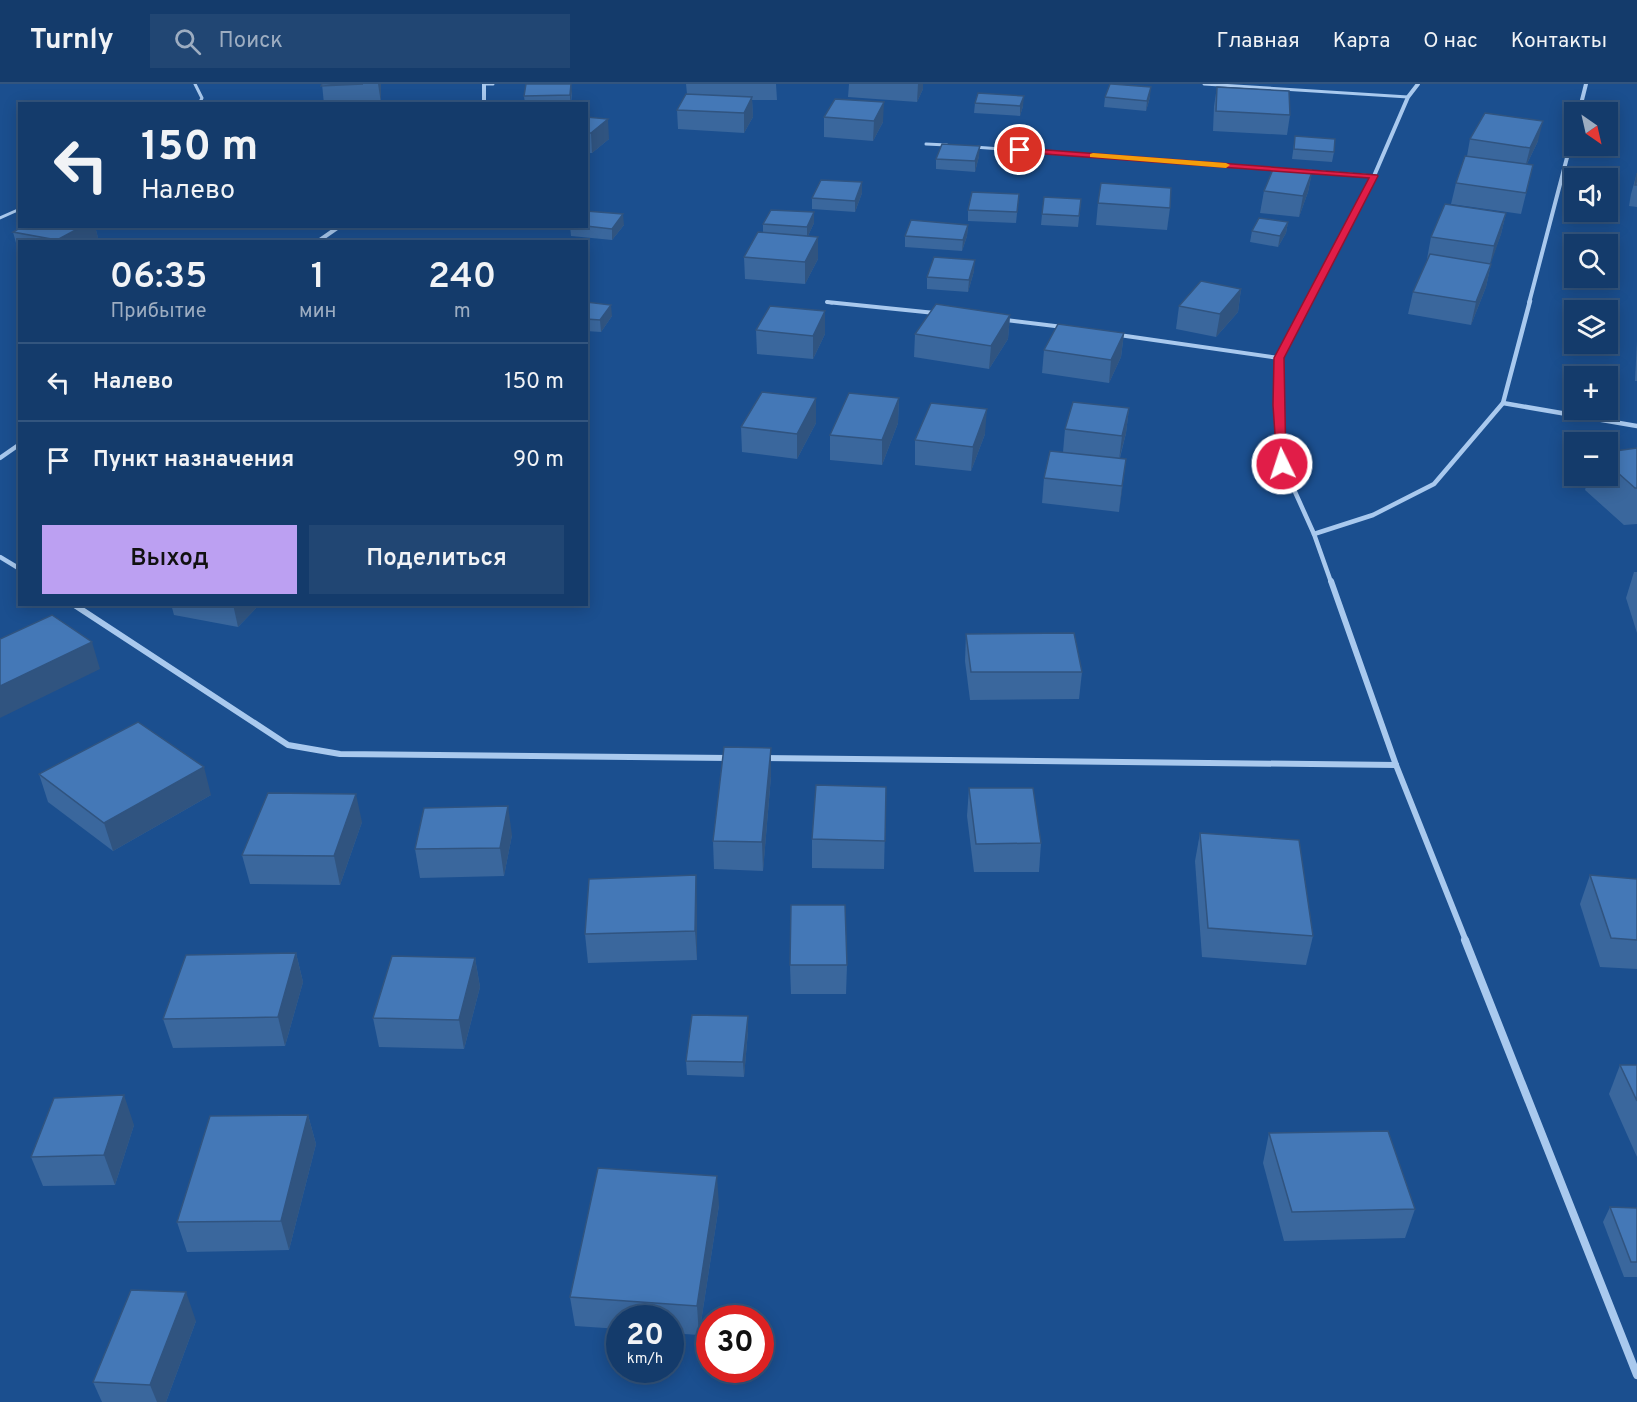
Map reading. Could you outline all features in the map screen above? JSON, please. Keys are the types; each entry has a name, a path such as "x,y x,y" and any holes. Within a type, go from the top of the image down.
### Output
{"street":[{"path":"484,84 484,102"},
{"path":"1418,84 1408,97 1374,176 1279,358 1278,405 1282,464 1314,534 1396,765 1637,1376"},
{"path":"1582,102 1586,84"},
{"path":"1314,534 1373,515 1434,484 1503,403 1567,156"},
{"path":"321,240 337,228"},
{"path":"1503,403 1637,426"},
{"path":"0,458 18,445"},
{"path":"0,557 18,569"},
{"path":"76,606 288,744 340,754 732,758"},
{"path":"755,758 1396,765"}],"lane":[{"path":"195,84 202,98 200,102"},
{"path":"484,84 493,84"},
{"path":"1204,84 1408,97"},
{"path":"926,144 950,145"},
{"path":"973,147 1280,169"},
{"path":"1303,171 1374,176"},
{"path":"0,218 18,210"},
{"path":"827,302 942,314"},
{"path":"999,319 1068,328"},
{"path":"1115,334 1279,358"}],"building":[{"path":"322,84 363,84 321,86"},
{"path":"526,84 571,84 570,95 524,96"},
{"path":"1110,84 1151,87 1147,101 1105,97"},
{"path":"1217,87 1289,91 1290,115 1216,111"},
{"path":"978,93 1024,96 1020,106 975,103"},
{"path":"686,94 752,97 744,113 677,110"},
{"path":"835,99 884,102 874,121 824,117"},
{"path":"1485,113 1543,121 1530,148 1470,139"},
{"path":"588,117 608,119 588,133"},
{"path":"1295,136 1335,139 1334,152 1294,149"},
{"path":"942,144 980,146 975,161 936,159"},
{"path":"1465,156 1533,165 1526,193 1456,183"},
{"path":"1274,167 1312,172 1303,196 1264,191"},
{"path":"821,180 862,182 855,201 812,198"},
{"path":"1101,183 1171,188 1170,208 1098,203"},
{"path":"972,192 1019,194 1017,212 968,210"},
{"path":"1044,197 1081,199 1079,216 1042,214"},
{"path":"1445,204 1506,213 1494,246 1431,237"},
{"path":"771,210 814,212 807,227 763,224"},
{"path":"588,211 623,214 612,229 588,226"},
{"path":"1259,218 1288,222 1280,236 1252,231"},
{"path":"911,220 968,225 963,240 905,236"},
{"path":"20,228 79,228 57,240 13,232"},
{"path":"758,232 818,237 805,262 744,257"},
{"path":"1430,254 1491,264 1476,302 1413,292"},
{"path":"934,257 975,260 969,280 927,277"},
{"path":"1201,281 1241,289 1220,314 1179,306"},
{"path":"588,302 611,305 600,320 588,319"},
{"path":"936,304 1010,315 991,346 915,334"},
{"path":"770,306 825,311 813,336 756,330"},
{"path":"1058,324 1124,333 1111,360 1044,350"},
{"path":"762,392 816,398 797,434 741,427"},
{"path":"849,393 899,398 882,440 830,435"},
{"path":"1073,402 1129,408 1122,436 1065,429"},
{"path":"931,403 987,409 973,447 915,440"},
{"path":"1637,448 1637,488 1618,473 1618,451"},
{"path":"1050,451 1126,459 1122,486 1044,478"},
{"path":"52,615 92,642 0,686 0,639"},
{"path":"1074,633 1082,672 971,672 966,634"},
{"path":"138,722 204,767 104,823 39,774"},
{"path":"724,747 771,748 762,842 713,841"},
{"path":"816,785 886,787 885,841 812,839"},
{"path":"969,788 1033,788 1041,843 976,844"},
{"path":"268,793 356,794 334,856 242,855"},
{"path":"508,806 500,848 415,849 424,808"},
{"path":"1200,833 1299,840 1313,936 1208,928"},
{"path":"696,875 695,931 585,934 589,879"},
{"path":"1590,875 1637,879 1637,940 1611,938"},
{"path":"791,905 845,905 847,965 790,965"},
{"path":"296,953 278,1017 163,1019 186,955"},
{"path":"392,956 475,958 459,1020 373,1018"},
{"path":"692,1015 748,1016 743,1062 686,1061"},
{"path":"1620,1065 1637,1065 1637,1101"},
{"path":"124,1095 104,1155 31,1157 54,1098"},
{"path":"308,1115 281,1221 177,1222 210,1116"},
{"path":"1388,1131 1415,1209 1292,1212 1269,1133"},
{"path":"598,1168 717,1176 697,1305 570,1297"},
{"path":"1610,1207 1637,1208 1637,1262 1631,1262"},
{"path":"131,1290 186,1292 150,1385 93,1382"}],"slow traffic":[{"path":"1093,156 1226,165"}],"route":[{"path":"1020,150 1374,176 1279,358 1278,405 1282,464"}]}
